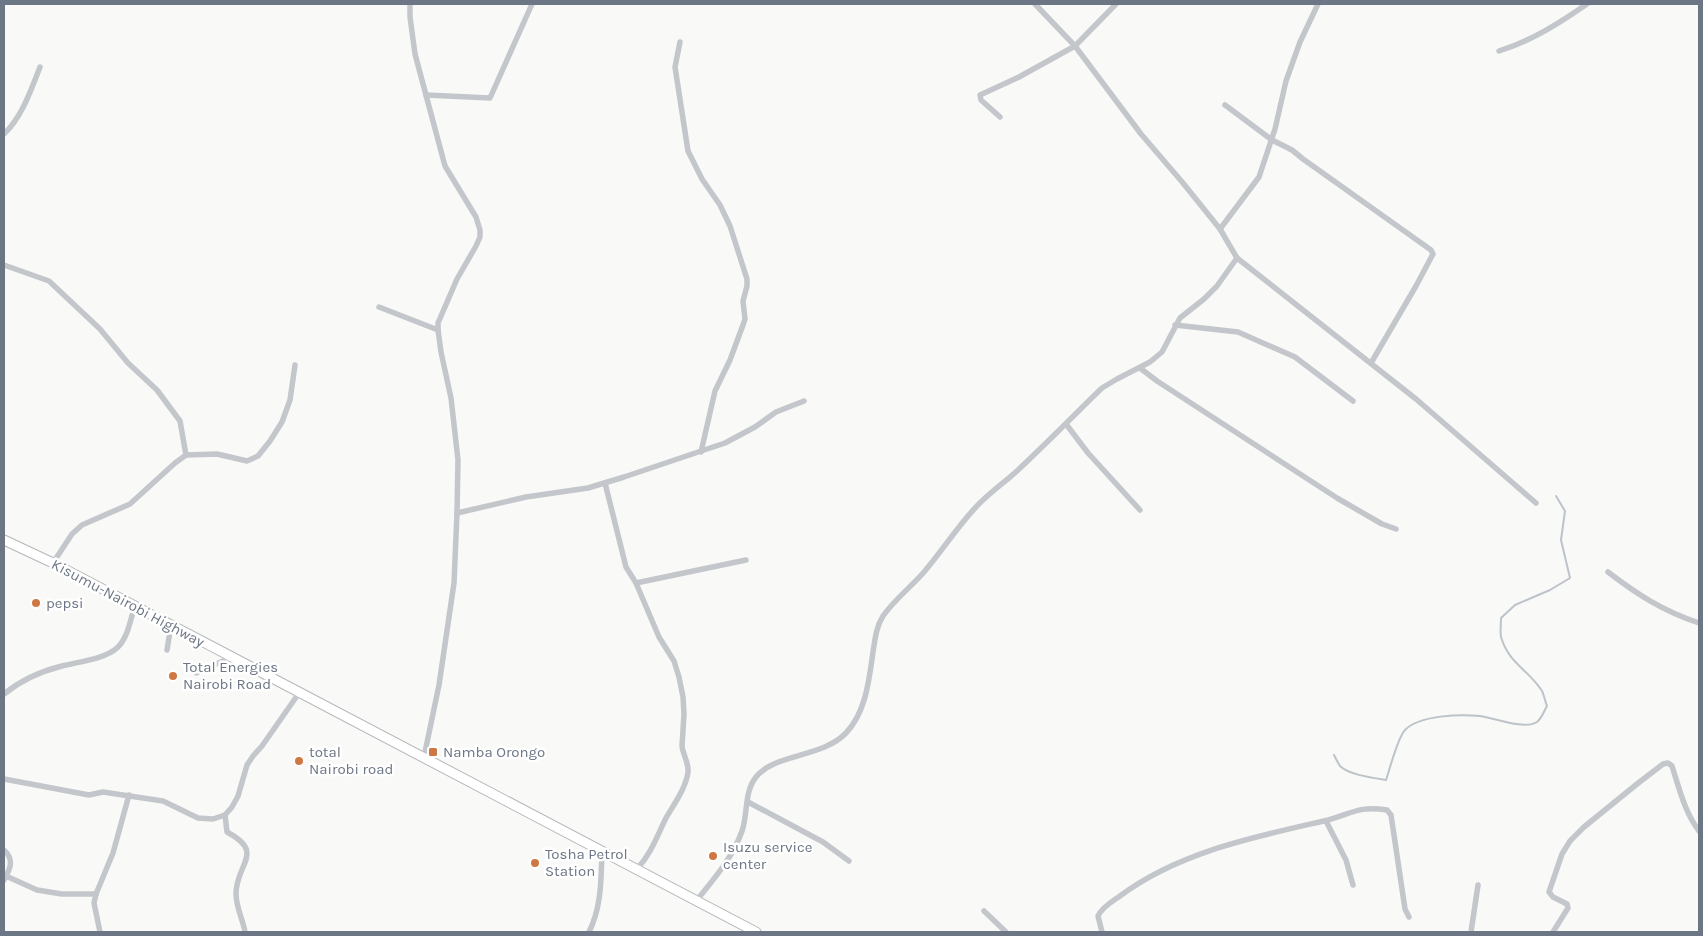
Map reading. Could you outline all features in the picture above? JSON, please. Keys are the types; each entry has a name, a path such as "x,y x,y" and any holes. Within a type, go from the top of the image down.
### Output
{"highway":[{"name":"Kisumu-Nairobi Highway","path":"4,540 135,606 756,932"}],"street":[{"path":"410,4 415,54 445,166 476,217 480,230 480,237 476,246 457,279 441,314 438,330 451,398 457,451 457,513 454,583 439,685 424,757"},
{"path":"426,95 490,98 532,4"},
{"path":"1035,4 1075,46 1141,134 1220,229 1237,258 1416,399 1536,503"},
{"path":"1000,117 981,100 980,95 1020,77 1075,46 1116,4"},
{"path":"1220,229 1259,177 1272,140 1286,81 1300,42 1318,4"},
{"path":"1499,51 1523,43 1553,27 1587,4"},
{"path":"680,42 675,67 688,150 702,179 720,205 730,226 747,279 743,301 744,325 715,391 701,452"},
{"path":"4,134 18,117 40,67"},
{"path":"1225,106 1272,140 1292,150 1433,254 1371,363"},
{"path":"697,900 734,849 742,831 749,789 757,775 780,762 832,744 846,733 858,718 869,680 876,633 882,618 924,572 974,508 1014,473 1102,388 1150,362 1162,352 1175,324 1217,286 1237,258"},
{"path":"4,265 48,281 100,329 128,363 157,390 180,421 186,455"},
{"path":"379,307 438,330"},
{"path":"1175,324 1238,332 1295,357 1354,401"},
{"path":"53,564 72,534 82,525 130,504 186,455 217,454 247,461 258,456 282,422 290,400 295,365"},
{"path":"1140,368 1156,381 1337,498 1382,524 1396,529"},
{"path":"457,513 526,497 588,488 605,483 725,443 748,431 776,412 804,401"},
{"path":"1066,424 1088,453 1140,510"},
{"path":"605,483 626,567 636,583 659,637 674,661 680,677 683,697 682,753 688,766 688,774 683,788 648,855 637,869"},
{"path":"636,583 746,560"},
{"path":"1608,572 1662,609 1699,623"},
{"path":"4,694 14,686 59,666 99,657 112,652 126,634 135,606"},
{"path":"167,650 171,625"},
{"path":"196,673 232,657"},
{"path":"4,779 93,795 103,792 163,801 198,818 213,819 225,815 232,807 253,756 299,692"},
{"path":"1553,932 1568,908 1567,904 1549,892 1553,876 1566,846 1584,827 1663,764 1668,763 1672,766 1687,810 1693,824 1699,831"},
{"path":"100,932 94,903 113,853 129,796"},
{"path":"748,802 822,842 849,861"},
{"path":"1102,932 1098,919 1100,912 1148,876 1178,862 1274,831 1326,820 1369,808 1382,809 1389,812 1392,819 1404,909 1409,917"},
{"path":"225,815 227,832 247,846 248,851 236,893 245,932"},
{"path":"1326,820 1346,860 1353,885"},
{"path":"4,850 10,856 11,864 5,878 37,890 62,894 96,894"},
{"path":"589,932 594,923 600,895 602,850"},
{"path":"1472,932 1478,885"},
{"path":"984,911 1006,932"}],"waterway":[{"path":"1334,755 1340,766 1349,772 1386,780 1402,734 1411,725 1420,721 1430,718 1462,715 1480,716 1525,725 1539,720 1547,706 1543,693 1509,654 1501,635 1501,618 1515,605 1550,590 1570,578 1561,540 1565,511 1556,496"}],"place":[{"name":"pepsi","path":"36,603"},
{"name":"Total Energies Nairobi Road","path":"173,676"},
{"name":"Namba Orongo","path":"433,752"},
{"name":"total Nairobi road","path":"299,761"},
{"name":"Isuzu service center","path":"713,856"},
{"name":"Tosha Petrol Station","path":"535,863"}]}
